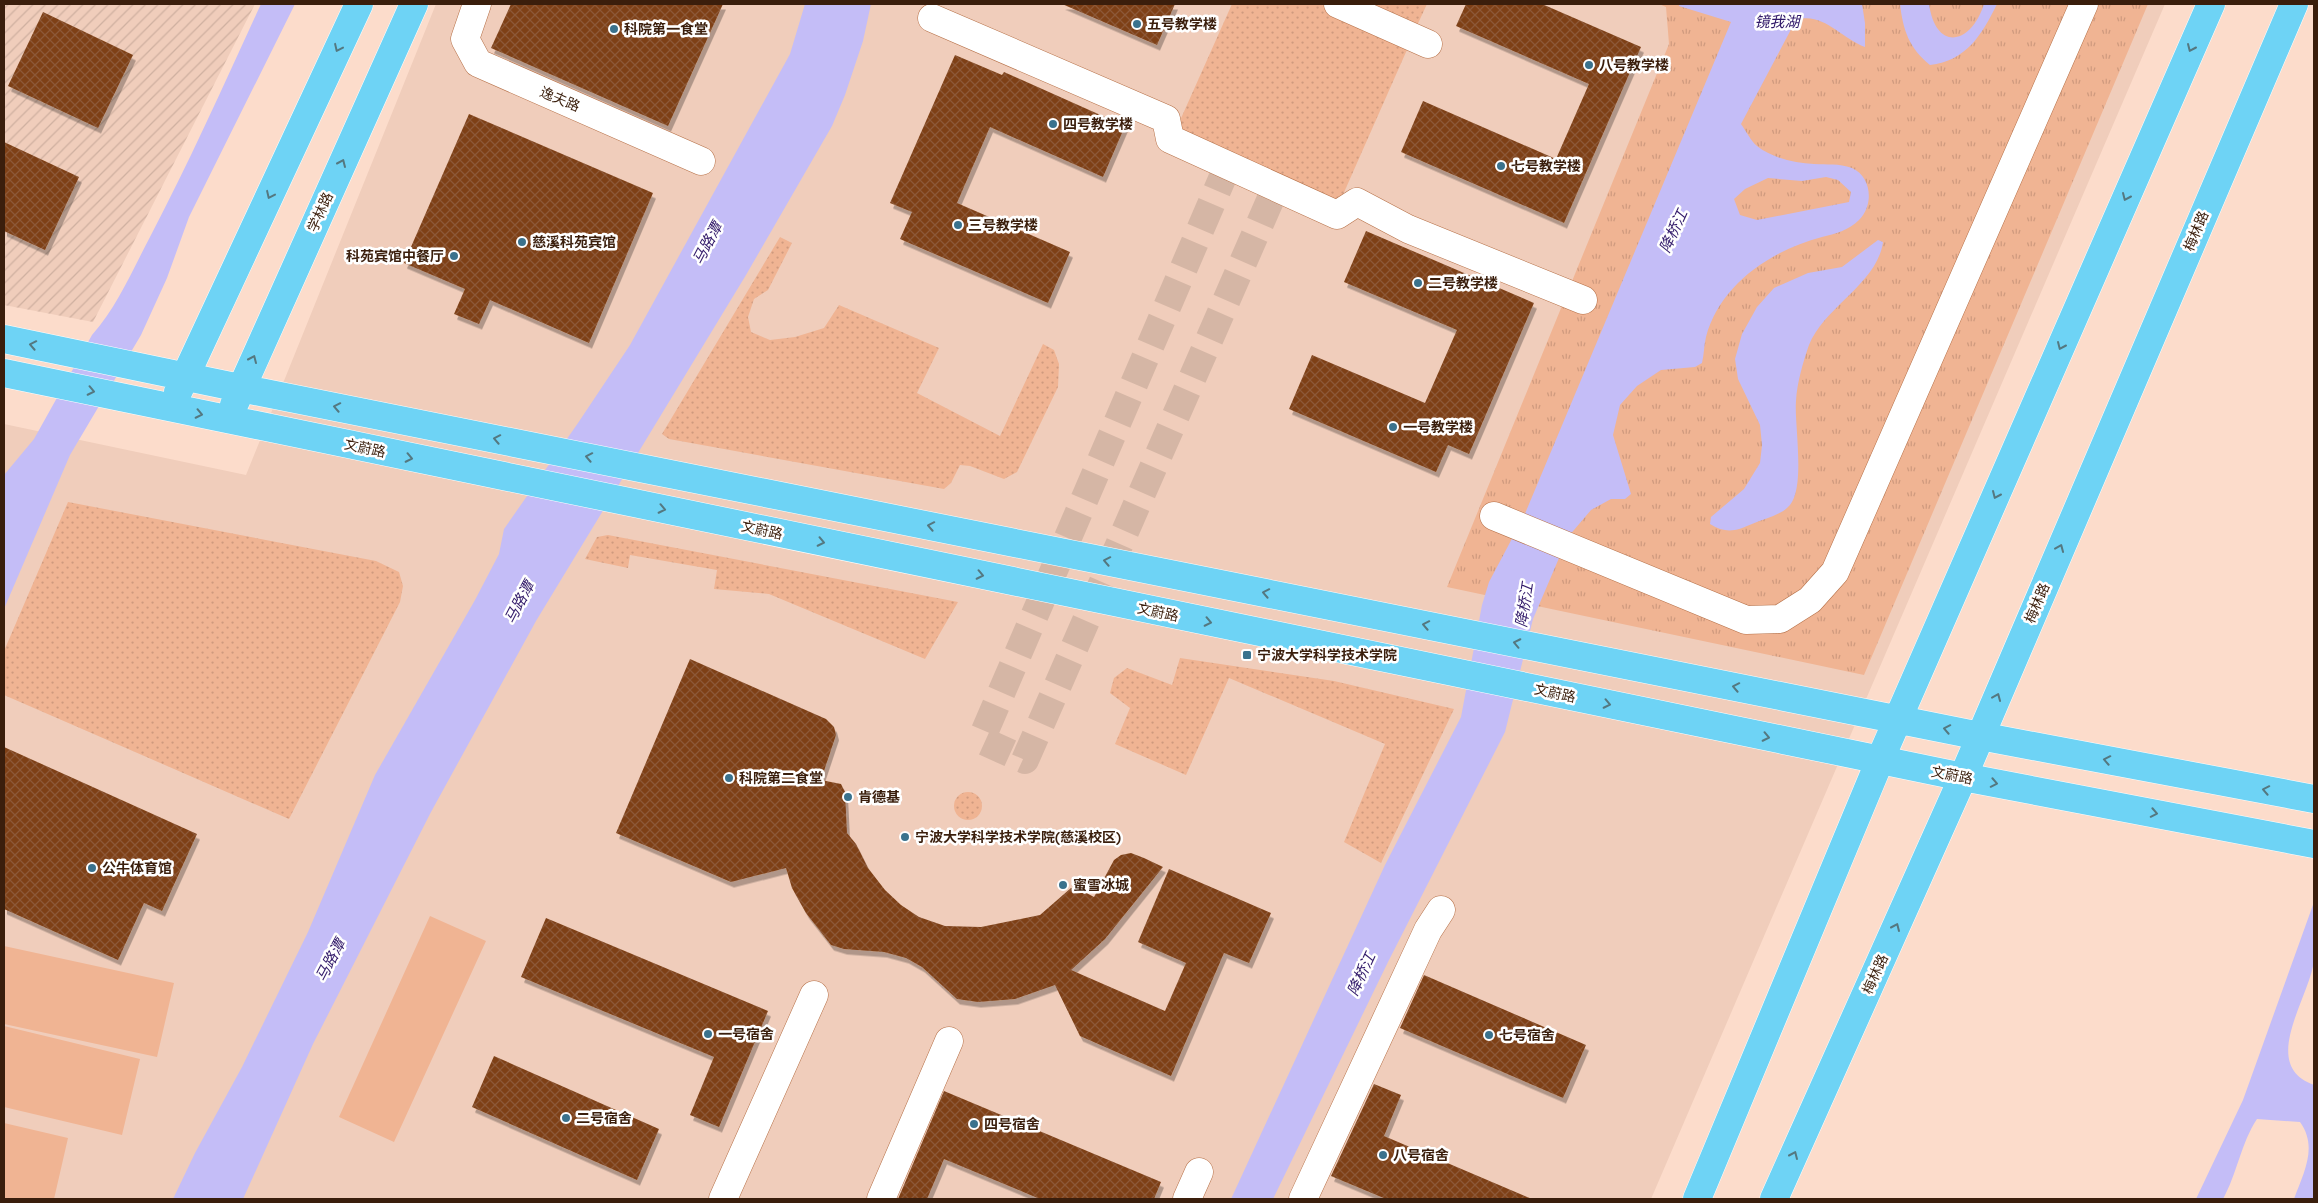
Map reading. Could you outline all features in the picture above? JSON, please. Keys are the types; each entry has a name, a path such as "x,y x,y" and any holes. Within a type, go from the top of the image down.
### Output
{"main road":[{"path":"170,408 359,4"},
{"name":"学林路","path":"228,420 240,388 414,4"},
{"path":"1697,1199 1880,760 2211,4"},
{"name":"梅林路","path":"1774,1199 1963,777 2294,4"},
{"path":"4,339 1898,720 2314,799"},
{"name":"文蔚路","path":"4,373 1963,777 2314,844"}],"street":[{"name":"逸夫路","path":"477,4 466,39 478,63 701,161"},
{"path":"1338,4 1428,44"},
{"path":"1495,516 1746,620 1780,619 1810,600 1835,572 2084,4"},
{"path":"932,18 1166,118 1170,139 1337,215 1358,202 1408,230 1583,300"},
{"path":"1303,1199 1428,930 1442,910"},
{"path":"723,1199 814,995"},
{"path":"881,1199 949,1041"},
{"path":"1187,1199 1198,1172"}],"shaded area":[{"path":"4,4 255,4 93,322 4,305"},
{"name":"宁波大学科学技术学院(慈溪校区)","path":"436,4 2165,4 1651,1199 4,1199 4,424 246,475"}],"green space":[{"path":"1232,4 1320,4 1410,43 1338,206 1174,134"},
{"path":"1349,4 1427,4 1414,32"},
{"path":"1659,4 2148,4 1864,675 1447,587 1669,44 1666,7"},
{"path":"780,237 792,243 768,290 754,299 748,317 751,332 770,340 795,337 824,328 839,305 939,348 917,393 1000,436 1043,344 1054,350 1059,364 1058,387 1017,472 1004,479 970,466 960,465 951,483 944,489 669,439 662,434"},
{"path":"68,502 376,561 399,572 403,586 400,602 289,819 4,695 4,651"},
{"path":"608,535 958,602 925,659 769,594 714,589 717,570 630,555 628,568 585,559 597,537"},
{"path":"1180,658 1334,681 1454,709 1381,863 1344,842 1385,744 1229,678 1186,775 1115,744 1130,708 1110,693 1114,678 1127,668 1172,685"},
{"path":"968,792 978,796 982,806 978,816 968,820 958,816 954,806 958,796"},
{"path":"430,916 486,941 394,1142 339,1117"},
{"path":"4,946 174,983 157,1057 4,1024"},
{"path":"4,1026 140,1059 122,1135 4,1107"},
{"path":"4,1123 68,1138 54,1199 4,1199"}],"water":[{"path":"261,4 295,4 189,217 167,278 141,335 70,455 4,609 4,475 34,439 92,335 109,313 124,288 193,150"},
{"name":"马路潭","path":"805,4 871,4 863,41 845,95 832,126 746,275 536,621 431,812 313,1044 243,1199 173,1199 195,1153 242,1067 308,932 375,775 475,600 499,554 504,529 630,345 790,54"},
{"path":"1679,4 1862,4 1865,23 1865,47 1823,22 1805,18 1796,20 1741,124 1757,146 1777,157 1814,164 1842,165 1859,172 1867,184 1869,192 1867,207 1859,220 1846,229 1785,251 1767,260 1750,272 1723,301 1713,318 1706,337 1702,363 1695,367 1661,370 1637,386 1620,405 1613,435 1631,494 1625,499 1611,499 1591,510 1568,537 1533,619 1505,732 1388,962 1273,1199 1231,1199 1385,865 1461,717 1482,605 1489,582 1524,516 1731,22 1679,6","holes":["1826,177 1838,180 1851,192 1849,202 1757,220 1740,215 1734,199 1745,189 1768,178 1802,181"]},
{"path":"1900,4 1929,4 1933,19 1939,30 1946,36 1954,37 1963,35 1971,28 1984,4 1997,4 1979,36 1971,45 1954,58 1943,63 1930,65 1917,52 1908,38"},
{"path":"1878,240 1883,242 1879,257 1871,270 1861,283 1826,318 1809,345 1797,394 1798,474 1797,488 1793,500 1787,508 1779,513 1741,528 1726,530 1710,524 1711,517 1744,489 1760,463 1762,445 1760,425 1738,379 1735,359 1742,334 1757,307 1774,288 1808,273 1842,267"},
{"path":"2314,902 2314,960 2311,975 2297,1011 2288,1047 2290,1062 2298,1075 2314,1085 2314,1199 2294,1199 2308,1160 2309,1150 2305,1131 2300,1122 2257,1119 2247,1138 2223,1199 2196,1199 2243,1100"}],"building":[{"path":"511,4 723,4 668,126 491,48"},
{"name":"五号教学楼","path":"1062,4 1175,4 1157,45"},
{"path":"1466,4 1542,4 1641,47 1564,223 1401,152 1423,101 1556,159 1589,84 1456,26"},
{"path":"43,12 133,55 98,128 8,86"},
{"path":"955,55 1002,75 1004,72 1125,126 1103,177 990,127 963,189 957,203 1070,252 1048,303 900,239 912,212 890,203"},
{"path":"469,114 653,193 589,343 490,300 479,324 454,314 465,289 404,263"},
{"path":"4,142 79,177 45,250 4,231"},
{"path":"1366,231 1534,303 1469,454 1448,445 1436,472 1289,409 1312,355 1425,403 1457,330 1344,282"},
{"path":"690,659 826,719 834,727 836,735 821,780 841,784 845,792 847,833 856,844 868,868 885,890 901,905 919,917 945,926 981,927 1040,915 1071,888 1077,888 1094,897 1114,860 1121,855 1131,853 1163,867 1105,939 1071,970 1165,1011 1186,963 1138,942 1169,869 1271,913 1249,963 1224,953 1171,1076 1080,1036 1055,985 1015,999 978,1002 957,999 922,967 906,958 884,952 844,949 831,945 806,913 792,888 786,868 731,882 616,833"},
{"name":"公牛体育馆","path":"4,747 197,834 162,911 144,903 118,960 4,909"},
{"name":"一号宿舍","path":"546,918 768,1011 719,1127 690,1115 714,1057 521,977"},
{"name":"七号宿舍","path":"1424,975 1586,1045 1563,1098 1400,1028"},
{"name":"二号宿舍","path":"494,1056 659,1129 637,1180 472,1107"},
{"name":"八号宿舍","path":"1374,1084 1401,1095 1384,1136 1532,1199 1386,1199 1331,1176"},
{"name":"四号宿舍","path":"944,1091 1161,1182 1154,1199 1040,1199 944,1159 927,1199 898,1199"}],"tunnel":[{"path":"1228,165 981,740 1025,760 1276,187"}],"place":[{"name":"五号教学楼","path":"1137,24"},
{"name":"科院第一食堂","path":"614,29"},
{"name":"八号教学楼","path":"1589,65"},
{"name":"四号教学楼","path":"1053,124"},
{"name":"七号教学楼","path":"1501,166"},
{"name":"三号教学楼","path":"958,225"},
{"name":"慈溪科苑宾馆","path":"522,242"},
{"name":"科苑宾馆中餐厅","path":"454,256"},
{"name":"二号教学楼","path":"1418,283"},
{"name":"一号教学楼","path":"1393,427"},
{"name":"宁波大学科学技术学院","path":"1247,655"},
{"name":"科院第二食堂","path":"729,778"},
{"name":"肯德基","path":"848,797"},
{"name":"宁波大学科学技术学院(慈溪校区)","path":"905,837"},
{"name":"公牛体育馆","path":"92,868"},
{"name":"蜜雪冰城","path":"1063,885"},
{"name":"一号宿舍","path":"708,1034"},
{"name":"七号宿舍","path":"1489,1035"},
{"name":"二号宿舍","path":"566,1118"},
{"name":"四号宿舍","path":"974,1124"},
{"name":"八号宿舍","path":"1383,1155"}],"water label":[{"name":"镜我湖","path":"1777,21"},
{"name":"降桥江","path":"1673,231"},
{"name":"降桥江","path":"1524,605"},
{"name":"降桥江","path":"1361,974"}]}
